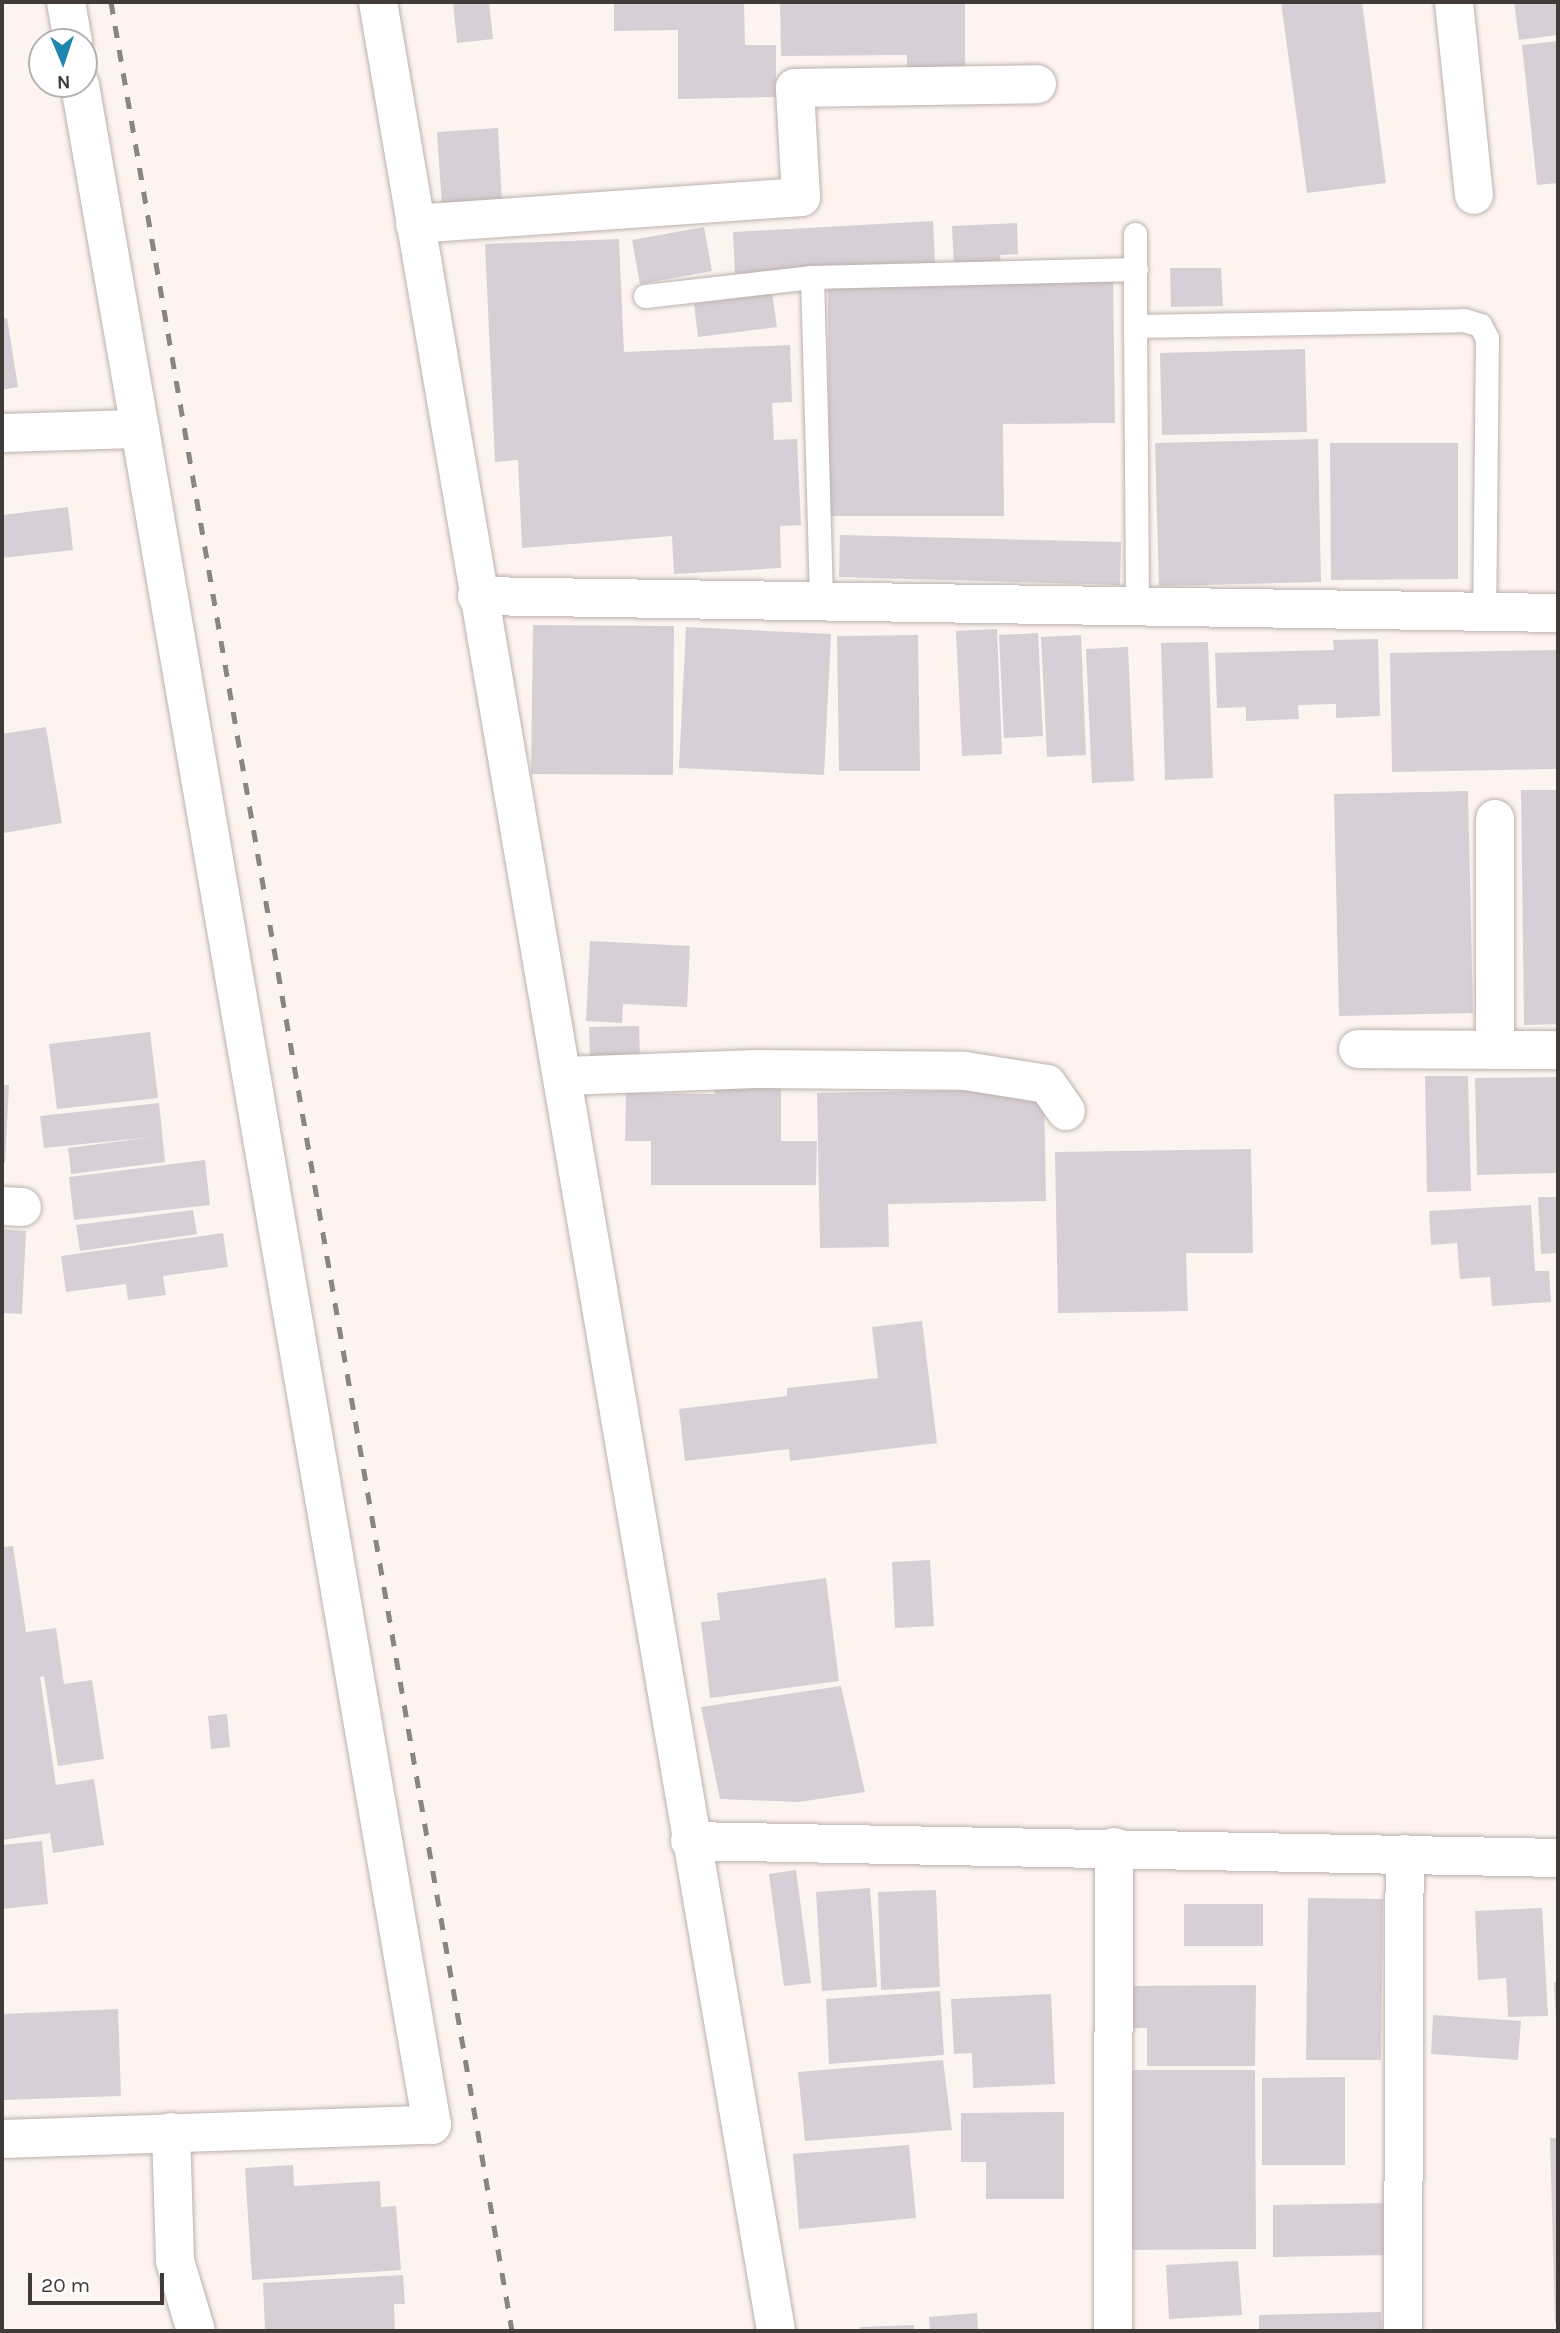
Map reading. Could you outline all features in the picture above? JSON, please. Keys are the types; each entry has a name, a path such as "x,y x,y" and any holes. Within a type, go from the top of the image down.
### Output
{"street":[{"path":"66,2 71,28"},
{"path":"378,2 477,596 565,1076 690,1841 776,2331"},
{"path":"1454,2 1474,195"},
{"path":"415,224 802,197 795,88 1037,84"},
{"path":"2,2139 432,2125 82,98"},
{"path":"2,433 140,429"},
{"path":"477,596 1485,615 1558,613"},
{"path":"1495,819 1495,1050"},
{"path":"1357,1049 1558,1050"},
{"path":"565,1076 756,1069 965,1072 1047,1084 1066,1111"},
{"path":"690,1841 1114,1847 1558,1858"},
{"path":"1113,2331 1114,1847"},
{"path":"1403,2331 1405,1854"},
{"path":"171,2132 175,2261 195,2331"}],"lane":[{"path":"1135,234 1137,608"},
{"path":"645,296 812,277 1136,269"},
{"path":"812,277 821,603"},
{"path":"1135,326 1464,320 1480,325 1487,338 1485,615"}],"building":[{"path":"453,2 489,2 493,39 457,43"},
{"path":"614,2 744,2 745,45 776,45 776,97 678,99 678,30 614,31"},
{"path":"780,2 965,2 965,68 907,69 907,55 781,56"},
{"path":"1281,2 1362,2 1386,183 1307,193"},
{"path":"1514,2 1558,2 1558,35 1519,40"},
{"path":"1558,41 1558,183 1537,185 1522,45"},
{"path":"498,128 502,203 442,207 437,132"},
{"path":"933,221 935,263 735,274 733,232"},
{"path":"1017,223 1018,254 1000,255 1001,267 954,268 952,226"},
{"path":"704,227 712,271 640,284 632,240"},
{"path":"619,239 624,352 790,345 792,402 772,403 774,440 797,439 801,525 780,526 781,568 674,574 672,536 522,548 518,460 495,462 485,244"},
{"path":"1170,268 1221,268 1223,306 1171,307"},
{"path":"1113,276 1115,423 1003,424 1004,516 829,516 828,278"},
{"path":"772,293 777,327 698,337 694,304"},
{"path":"7,318 18,387 2,390 2,319"},
{"path":"1305,349 1307,432 1162,435 1160,353"},
{"path":"1318,439 1321,582 1159,586 1155,443"},
{"path":"1330,443 1458,443 1458,579 1331,580"},
{"path":"68,507 73,550 2,558 2,515"},
{"path":"840,535 1121,542 1120,585 839,577"},
{"path":"533,625 674,626 673,775 531,774"},
{"path":"686,627 831,634 824,775 679,768"},
{"path":"997,629 1002,754 962,756 956,631"},
{"path":"1038,633 1043,736 1004,738 999,635"},
{"path":"918,635 920,771 839,771 837,636"},
{"path":"1081,635 1086,755 1047,757 1041,637"},
{"path":"1378,639 1380,716 1336,718 1336,704 1298,705 1299,719 1246,721 1246,707 1217,708 1215,653 1334,650 1333,640"},
{"path":"1208,642 1213,778 1165,780 1161,643"},
{"path":"1128,647 1134,781 1092,783 1086,649"},
{"path":"1558,650 1558,769 1392,772 1390,653"},
{"path":"46,727 62,823 4,833 2,734"},
{"path":"1521,790 1558,790 1558,1024 1524,1025"},
{"path":"1468,791 1473,1013 1339,1016 1334,794"},
{"path":"590,941 690,946 687,1007 623,1004 622,1023 586,1021"},
{"path":"639,1026 640,1057 590,1058 589,1027"},
{"path":"150,1032 158,1098 57,1109 49,1044"},
{"path":"1425,1076 1468,1076 1471,1191 1427,1192"},
{"path":"1558,1077 1558,1173 1477,1175 1475,1078"},
{"path":"2,1085 9,1085 5,1163 2,1163"},
{"path":"715,1087 781,1087 781,1141 817,1141 816,1185 651,1185 651,1141 625,1141 626,1093 715,1094"},
{"path":"1044,1089 1046,1201 888,1204 889,1247 820,1248 817,1093"},
{"path":"159,1103 165,1162 71,1174 68,1148 153,1137 44,1148 40,1116"},
{"path":"1251,1149 1253,1253 1186,1253 1188,1311 1058,1313 1055,1152"},
{"path":"205,1160 210,1205 74,1220 69,1177"},
{"path":"1538,1197 1558,1197 1558,1253 1541,1254"},
{"path":"1531,1205 1535,1271 1549,1271 1551,1302 1492,1306 1490,1277 1460,1279 1457,1243 1431,1245 1429,1211"},
{"path":"193,1210 197,1234 80,1251 76,1225"},
{"path":"2,1229 26,1231 22,1314 2,1313"},
{"path":"223,1233 228,1267 163,1276 166,1295 128,1300 126,1284 66,1292 61,1256"},
{"path":"922,1321 937,1443 790,1461 789,1449 685,1461 679,1409 787,1396 787,1388 878,1378 872,1327"},
{"path":"13,1546 26,1632 56,1628 64,1684 92,1680 104,1759 58,1766 44,1676 40,1677 56,1785 94,1779 104,1845 53,1853 50,1833 2,1840 2,1547"},
{"path":"930,1560 934,1626 895,1628 892,1562"},
{"path":"826,1578 839,1681 710,1698 701,1622 720,1620 717,1593"},
{"path":"841,1686 865,1792 799,1802 720,1799 701,1707"},
{"path":"227,1714 230,1747 211,1749 208,1716"},
{"path":"42,1841 48,1904 2,1909 2,1845"},
{"path":"796,1870 811,1983 784,1986 769,1874"},
{"path":"870,1888 877,1987 822,1991 816,1892"},
{"path":"936,1890 940,1987 881,1990 878,1892"},
{"path":"1308,1898 1383,1899 1381,2060 1306,2060"},
{"path":"1184,1904 1263,1904 1263,1946 1184,1946"},
{"path":"1542,1908 1548,2016 1508,2017 1506,1978 1478,1980 1475,1911"},
{"path":"1554,1982 1558,1982 1558,2021 1556,2021"},
{"path":"1256,1985 1255,2066 1147,2066 1147,2028 1123,2028 1123,1986"},
{"path":"940,1991 944,2055 829,2064 826,1999"},
{"path":"1051,1994 1055,2084 973,2088 972,2053 954,2054 951,1999"},
{"path":"118,2009 121,2096 2,2100 2,2014"},
{"path":"1433,2015 1521,2021 1518,2060 1431,2054"},
{"path":"943,2060 952,2130 805,2141 798,2072"},
{"path":"1126,2070 1255,2070 1256,2249 1127,2250"},
{"path":"1345,2077 1345,2165 1262,2165 1262,2078"},
{"path":"1064,2112 1064,2199 986,2199 986,2162 961,2162 961,2113"},
{"path":"1550,2138 1558,2138 1558,2323 1555,2323"},
{"path":"909,2145 916,2218 799,2229 793,2154"},
{"path":"293,2165 294,2186 380,2181 381,2207 396,2206 401,2270 252,2280 245,2168"},
{"path":"1388,2203 1388,2255 1273,2257 1273,2205"},
{"path":"1238,2261 1242,2315 1169,2319 1166,2265"},
{"path":"403,2275 405,2304 394,2304 395,2331 265,2331 263,2283"},
{"path":"1381,2312 1382,2331 1259,2331 1259,2315"},
{"path":"977,2313 978,2331 930,2331 929,2317"},
{"path":"914,2325 914,2331 860,2331 860,2327"}],"railway":[{"path":"111,2 512,2331"}]}
